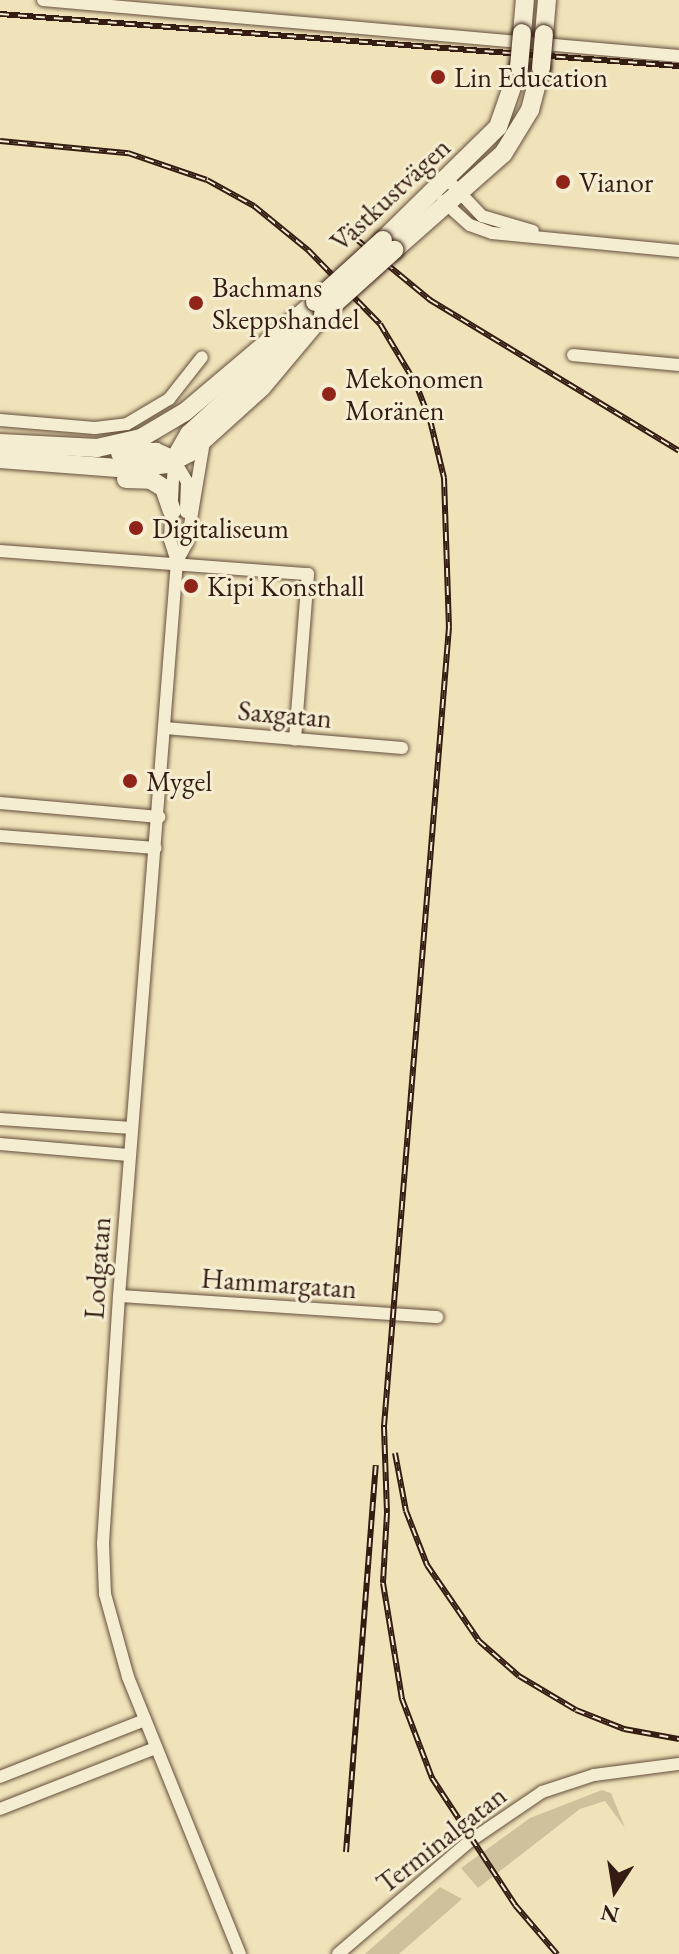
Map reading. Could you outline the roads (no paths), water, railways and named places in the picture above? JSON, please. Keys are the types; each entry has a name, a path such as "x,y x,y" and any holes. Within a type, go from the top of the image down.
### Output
{"main road":[{"name":"Västkustvägen","path":"448,193 498,127 519,67 525,0"},
{"name":"Västkustvägen","path":"0,443 97,448 156,431 315,309 514,140 530,110 541,68 547,0"},
{"name":"Västkustvägen","path":"0,459 131,469 174,460 205,440 276,374 315,309"},
{"path":"174,460 189,434 257,372 315,309"},
{"name":"Västkustvägen","path":"43,446 107,454 156,452 174,460"},
{"path":"0,469 151,480 164,488 172,511"}],"street":[{"path":"43,0 679,56"},
{"path":"448,193 470,225 492,233 679,251"},
{"path":"573,355 679,365"},
{"path":"0,420 95,428 127,424 169,399 202,357"},
{"name":"Lodgatan","path":"177,561 187,543 205,440"},
{"name":"Lodgatan","path":"174,460 187,482 187,543"},
{"name":"Lodgatan","path":"174,460 170,540 177,561 119,1296 103,1543 105,1594 145,1720 240,1954"},
{"path":"0,551 151,564 177,561 308,574 295,739"},
{"name":"Saxgatan","path":"165,728 402,748"},
{"path":"0,803 159,817"},
{"path":"0,836 156,848"},
{"path":"0,1119 132,1128"},
{"path":"0,1144 129,1155"},
{"name":"Hammargatan","path":"119,1296 437,1317"},
{"path":"0,1777 145,1720"},
{"path":"0,1809 156,1748"},
{"name":"Terminalgatan","path":"338,1954 470,1841 542,1792 594,1775 679,1764"}],"railway":[{"path":"0,14 679,66"},
{"path":"0,141 128,153 207,180 254,206 308,250 380,324 416,384 430,420 444,478 449,627 384,1427 387,1513 383,1583 402,1699 432,1778 515,1905 557,1954"},
{"path":"344,229 430,300 679,451"},
{"path":"395,1453 406,1511 427,1565 479,1641 519,1676 576,1710 624,1729 679,1739"},
{"path":"346,1852 376,1465"}],"place":[{"name":"Lin Education","path":"438,77"},
{"name":"Vianor","path":"563,182"},
{"name":"Bachmans Skeppshandel","path":"196,303"},
{"name":"Mekonomen Moränen","path":"329,394"},
{"name":"Digitaliseum","path":"136,528"},
{"name":"Kipi Konsthall","path":"191,586"},
{"name":"Mygel","path":"130,781"}]}
